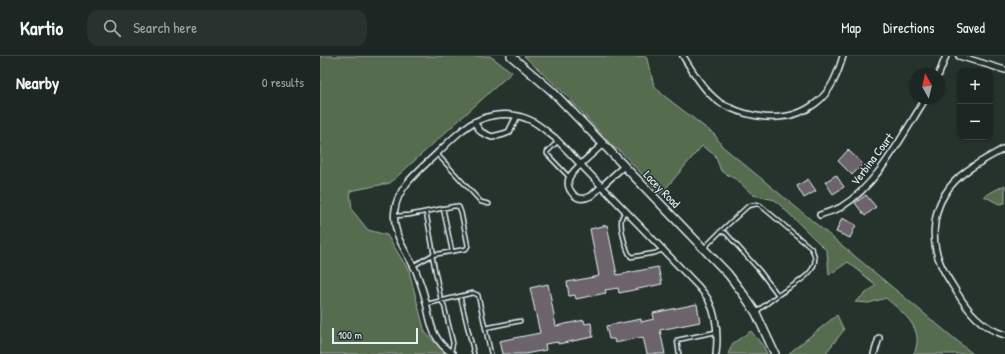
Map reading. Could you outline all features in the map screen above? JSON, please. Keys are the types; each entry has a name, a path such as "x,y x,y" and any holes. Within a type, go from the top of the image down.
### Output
{"main road":[{"name":"Lacey Road","path":"513,57 552,91 728,274 756,313 776,354"}],"street":[{"path":"683,56 712,96 726,107 751,115 778,118 788,117 817,103 829,88 838,71 842,56"},
{"path":"941,68 946,56"},
{"path":"959,56 1005,70"},
{"name":"Verbina Court","path":"820,215 839,208 863,190 885,163 922,104"},
{"path":"452,353 440,344 432,330 418,278 399,242 395,216 398,196 420,169 460,131 474,122 495,115 517,116 530,120 541,126 558,141 698,286 709,300 714,312 716,354"},
{"path":"474,122 481,132 492,137 508,132 517,116"},
{"path":"603,144 569,177 568,187 576,196 580,198 591,196 624,166"},
{"path":"1005,148 979,163 952,184 940,204 936,216 934,235 935,246 940,263 966,307 984,324 996,332 1005,335"},
{"path":"874,354 879,338"}],"lane":[{"path":"558,141 547,152 547,154 569,177"},
{"path":"437,153 481,202 489,204"},
{"path":"704,248 748,206 757,204 811,248 814,252 815,260 813,268 807,275 778,295 756,313"},
{"path":"395,216 410,215 455,206 459,207 461,212 468,246 466,249 433,255 412,266"},
{"path":"443,208 452,251"},
{"path":"626,211 622,217 621,224 628,253 631,257 655,253 663,250"},
{"path":"426,212 441,300 444,305 452,344 452,353"},
{"path":"721,231 726,233 749,258 778,295"},
{"path":"426,304 460,296 473,294 478,295 491,354"},
{"path":"460,296 474,354"},
{"path":"485,328 520,321"},
{"path":"679,354 677,340 716,332"}],"green space":[{"path":"320,56 490,56 512,72 390,183 350,191 352,210 368,230 387,235 409,271 425,332 446,354 320,354"},
{"path":"524,56 646,56 654,85 663,95 715,135 722,146 973,354 913,354 917,343 915,329 897,307 886,298 869,303 855,302 876,285 848,262 829,275 827,251 775,200 753,195 737,180 721,171 715,155 702,146 661,194 619,150 614,148 566,95"},
{"path":"1005,185 1005,203 999,204 984,196"},
{"path":"837,315 844,330 825,354 788,354"},
{"path":"751,331 764,347 767,354 728,354 733,343"}],"building":[{"path":"848,150 863,164 852,175 838,161"},
{"path":"836,175 844,187 833,194 825,182"},
{"path":"808,179 816,191 804,198 797,186"},
{"path":"866,195 876,207 865,216 855,203"},
{"path":"842,218 856,225 850,238 836,232"},
{"path":"607,225 617,275 658,267 662,284 619,293 618,288 605,290 606,293 576,299 575,295 569,296 567,282 599,276 590,229"},
{"path":"548,284 556,326 584,320 585,324 591,323 593,337 558,344 558,342 545,344 546,350 525,354 502,354 499,341 540,333 530,288"},
{"path":"697,304 700,322 660,330 665,354 647,354 643,337 615,343 614,339 609,339 606,326 641,319 641,322 654,319 653,313"}]}
